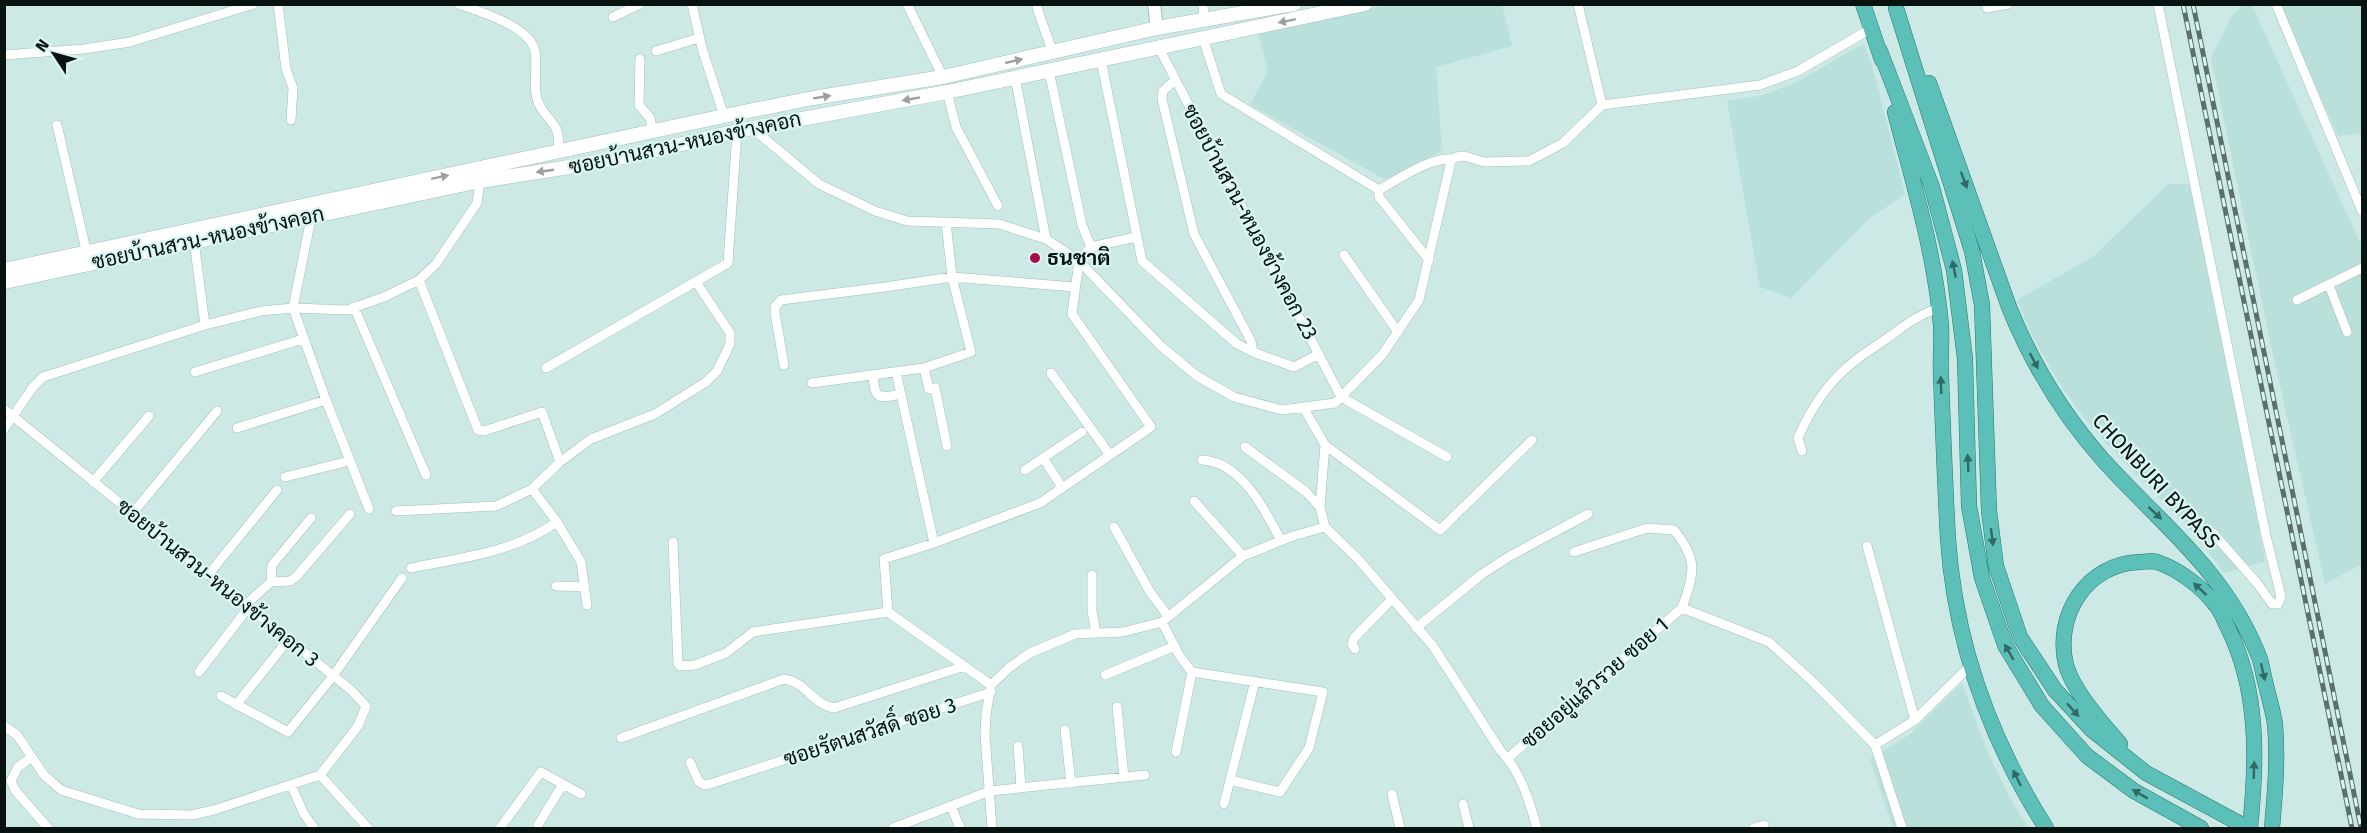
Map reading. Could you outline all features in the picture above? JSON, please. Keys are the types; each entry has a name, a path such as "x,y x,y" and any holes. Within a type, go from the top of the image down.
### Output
{"highway":[{"path":"1863,4 1932,187 1954,270 1965,359 1969,506 1982,578 2005,645 2042,706 2087,756 2134,791 2195,826"},
{"path":"1896,6 1972,251 1982,305 1989,511 1996,567 2019,637 2055,690 2092,730 2146,773 2249,828 2254,752 2252,703 2240,652 2216,604 2186,576 2156,561 2122,562 2094,577 2074,600 2064,629 2066,666 2083,698 2146,773"},
{"name":"CHONBURI BYPASS","path":"1896,6 1934,93 2009,307 2046,384 2074,425 2104,461 2205,565 2233,603 2259,655 2275,723 2275,789 2272,828"},
{"path":"1880,51 1931,253 1939,308 1948,542 1959,617 1970,666 1996,736 2023,792 2046,828"}],"main road":[{"name":"ซอยบ้านสวน-หนองข้างคอก","path":"4,282 194,241 558,151 813,98 943,77 1157,28 1294,4"},
{"name":"ซอยบ้านสวน-หนองข้างคอก","path":"4,270 312,210 644,153 737,131 947,92 1365,4"},
{"path":"1157,28 1158,48"},
{"path":"644,153 647,133"}],"street":[{"path":"4,55 84,49 130,42 254,4"},
{"path":"278,4 286,69 293,88 291,120"},
{"path":"459,4 506,23 528,38 535,50 538,101 555,124 560,139 558,151"},
{"path":"613,17 640,4"},
{"path":"692,4 699,38 724,116"},
{"path":"907,4 943,77"},
{"path":"1154,4 1157,28"},
{"path":"1203,4 1204,20"},
{"path":"1578,4 1602,105"},
{"path":"1987,8 2008,4"},
{"path":"2158,4 2266,536 2281,597 2278,604 2272,604 2257,583 2212,532"},
{"path":"2276,4 2362,211"},
{"path":"1037,8 1053,53"},
{"path":"752,128 819,184 866,207 907,221 999,224 1046,238 1079,261 1162,347 1197,376 1234,397 1282,410 1335,403 1382,355 1398,332 1419,300 1452,163 1464,156 1484,162 1528,161 1563,143 1602,105 1760,85 1798,71 1872,28"},
{"path":"656,51 699,38"},
{"path":"1203,38 1221,93 1379,190"},
{"name":"ซอยบ้านสวน-หนองข้างคอก 23","path":"1158,48 1341,397"},
{"path":"640,58 639,105 650,118 647,133"},
{"path":"1101,60 1142,261 1237,344 1294,367 1319,354"},
{"path":"1049,71 1082,225 1091,246"},
{"path":"1015,77 1046,238"},
{"path":"1175,80 1163,91 1162,99 1194,234 1251,341 1253,352"},
{"path":"947,92 956,127 998,206"},
{"path":"57,124 87,254"},
{"path":"546,368 726,265 729,260 737,131"},
{"path":"1379,190 1435,160 1446,158 1452,163"},
{"path":"4,429 33,387 43,377 205,325 261,311 293,308 347,310 384,297 419,280 436,264 477,203 480,181"},
{"path":"1379,190 1379,197 1429,260"},
{"path":"312,210 293,308 369,509"},
{"path":"812,383 924,368 971,352 952,277 946,222"},
{"path":"888,612 884,559 934,543 1040,503 1151,427 1072,314 1079,261 1091,246 1136,237"},
{"path":"194,241 205,325"},
{"path":"1344,255 1398,332"},
{"path":"2297,300 2362,268"},
{"path":"784,365 775,313 775,307 781,300 952,277 1075,287"},
{"path":"419,280 478,430 484,431 542,412 560,462"},
{"path":"396,511 496,506 532,489 560,462 591,439 655,414 706,382 717,371 730,344 730,333 696,282"},
{"path":"2329,285 2347,332"},
{"path":"354,307 426,475"},
{"path":"1802,452 1798,438 1812,409 1829,384 1854,361 1903,325 1921,314 1939,308"},
{"path":"195,372 303,339"},
{"path":"924,368 929,389 935,388 947,446"},
{"path":"896,372 934,543"},
{"path":"1051,373 1110,455"},
{"path":"873,375 876,395 883,398 901,394"},
{"path":"1341,397 1447,457"},
{"path":"237,428 326,400"},
{"path":"1303,407 1324,445 1440,530 1532,440"},
{"name":"ซอยบ้านสวน-หนองข้างคอก 3","path":"4,409 333,676 366,706 358,726 320,775"},
{"path":"132,514 217,411"},
{"path":"93,482 149,416"},
{"path":"1025,470 1082,432"},
{"path":"1324,445 1320,507 1325,527 1358,559 1433,646 1500,750 1513,764 1529,798 1537,828"},
{"path":"1245,447 1305,492 1320,507"},
{"path":"1043,458 1062,487"},
{"path":"1202,460 1214,461 1239,478 1267,513 1281,541"},
{"path":"285,477 349,461"},
{"path":"532,489 557,522 581,562 587,605"},
{"path":"208,575 278,490"},
{"path":"1194,501 1243,556"},
{"path":"271,582 290,581 296,577 350,514"},
{"path":"1416,627 1482,574 1509,556 1588,514"},
{"path":"199,672 247,606 271,582 272,565 311,518"},
{"path":"411,568 513,546 536,536 557,522"},
{"path":"1114,526 1165,619 1174,646 1192,672 1176,752"},
{"path":"992,828 985,735 991,688 1010,667 1030,653 1075,634 1123,632 1165,619 1243,556 1325,527"},
{"path":"1574,552 1647,528 1674,530 1688,547 1694,574 1683,608 1769,642 1875,745 1902,828"},
{"path":"674,542 678,663 680,666 695,665 726,653 753,632 888,612 965,666 991,688"},
{"path":"1867,546 1915,720"},
{"path":"1092,575 1092,611 1096,633"},
{"path":"221,696 288,732 333,676 402,578"},
{"path":"556,586 585,587"},
{"path":"1355,649 1352,644 1354,638 1392,599"},
{"name":"ซอยอยู่แล้วรวย ซอย 1","path":"1508,758 1683,608"},
{"path":"236,705 288,640"},
{"path":"1105,675 1174,646"},
{"path":"621,738 784,679 794,681 826,706 834,708 965,666"},
{"path":"1875,745 1915,720 1970,666"},
{"path":"1192,672 1323,692 1309,748 1280,792 1230,780"},
{"path":"1224,804 1255,681"},
{"name":"ซอยรัตนสวัสดิ์ ซอย 3","path":"690,762 699,782 704,785 748,773 991,688"},
{"path":"1117,707 1124,777"},
{"path":"4,726 17,735 44,775 61,790 138,814 192,815 320,775 368,828"},
{"path":"1065,730 1071,783"},
{"path":"1018,746 1021,788"},
{"path":"32,757 18,767 10,781 48,828"},
{"path":"500,828 541,772 581,794"},
{"path":"896,828 990,791 1145,775"},
{"path":"538,825 563,784"},
{"path":"291,785 304,814 314,828"},
{"path":"1392,794 1400,828"},
{"path":"1463,804 1469,828"},
{"path":"951,806 960,828"},
{"path":"1754,828 1764,825"}],"shaded area":[{"path":"1389,5 1502,5 1512,46 1436,67 1442,150 1388,181 1250,105 1268,71 1258,32"},
{"path":"2243,5 2252,5 2362,247 2362,564 2325,584 2271,346 2211,58 2232,15"},
{"path":"2280,5 2362,5 2362,133 2338,136"},
{"path":"1864,43 1872,65 1905,194 1869,219 1791,298 1760,287 1727,101 1759,96 1795,83"},
{"path":"2168,184 2196,184 2265,562 2224,573 2198,538 2105,442 2077,409 2052,371 2030,331 2017,300 2094,256"},
{"path":"1962,683 1987,751 2013,804 2029,828 1893,828 1870,759 1909,735"}],"railway":[{"path":"2183,4 2352,828"},
{"path":"2193,4 2361,828"}],"place":[{"name":"ธนชาติ","path":"1035,258"}]}
